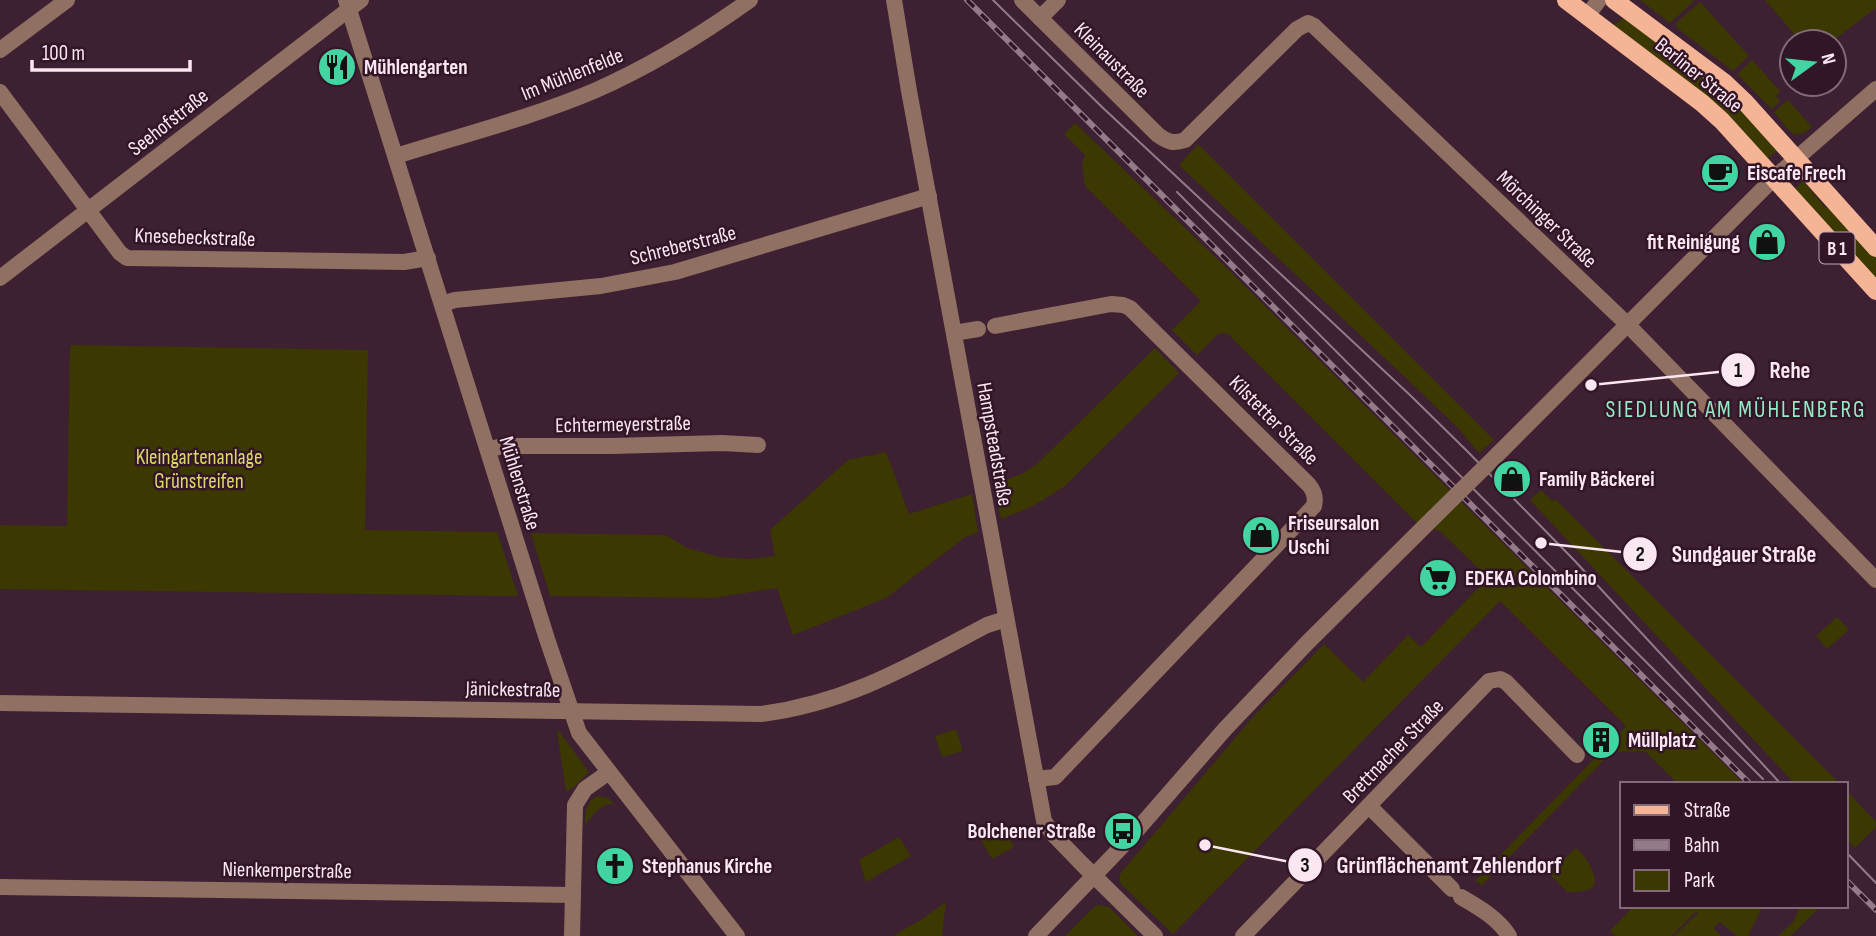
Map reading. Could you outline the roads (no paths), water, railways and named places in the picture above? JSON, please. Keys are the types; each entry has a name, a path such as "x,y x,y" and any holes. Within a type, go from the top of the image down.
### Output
{"main road":[{"name":"Berliner Straße","path":"1566,0 1712,112 1876,292"},
{"name":"Berliner Straße","path":"1614,0 1725,83 1876,248"}],"street":[{"path":"0,50 67,0"},
{"name":"Im Mühlenfelde","path":"396,156 538,112 596,90 659,59 708,30 750,0"},
{"name":"Hampsteadstraße","path":"894,0 1044,821 1094,877"},
{"name":"Kleinaustraße","path":"1022,0 1158,135 1167,142 1176,143"},
{"path":"1040,18 1058,0"},
{"path":"1587,16 1599,0"},
{"name":"Mühlenstraße","path":"352,3 442,304 579,733 737,936"},
{"name":"Seehofstraße","path":"0,278 352,3"},
{"name":"Mörchinger Straße","path":"1176,143 1185,139 1297,29 1311,24 1627,324 1876,580"},
{"path":"1036,936 1094,877 1225,729 1433,517 1774,178 1876,89"},
{"name":"Knesebeckstraße","path":"0,92 120,253 130,258 404,262 428,258"},
{"name":"Schreberstraße","path":"442,304 455,300 601,286 675,272 929,196"},
{"name":"Kilstetter Straße","path":"995,326 1111,304 1130,308 1309,485 1316,500 1314,506 1055,777 1036,779"},
{"path":"954,333 978,329"},
{"name":"Echtermeyerstraße","path":"488,450 502,446 722,443 758,445"},
{"name":"Jänickestraße","path":"0,703 761,714 791,710 879,682 987,625 1006,619"},
{"name":"Brettnacher Straße","path":"1243,936 1489,681 1500,679 1506,682 1577,755"},
{"path":"572,936 575,805 585,789 608,772"},
{"path":"1368,806 1457,893 1487,912 1508,936"},
{"path":"1094,877 1156,936"},
{"name":"Nienkemperstraße","path":"0,887 573,895"}],"tram line":[{"path":"993,0 1102,107 1466,450 1574,560 1779,782"},
{"path":"1177,192 1763,779"},
{"path":"1848,854 1876,883"}],"railway":[{"path":"967,0 1748,782"},
{"path":"1848,882 1876,910"}],"place":[{"name":"Mühlengarten","path":"337,67"},
{"name":"Eiscafe Frech","path":"1720,173"},
{"name":"fit Reinigung","path":"1767,242"},
{"name":"Rehe","path":"1591,385"},
{"name":"Family Bäckerei","path":"1512,479"},
{"name":"Friseursalon Uschi","path":"1261,535"},
{"name":"Sundgauer Straße","path":"1541,543"},
{"name":"EDEKA Colombino","path":"1438,578"},
{"name":"Müllplatz","path":"1601,740"},
{"name":"Bolchener Straße","path":"1123,831"},
{"name":"Grünflächenamt Zehlendorf","path":"1205,845"},
{"name":"Stephanus Kirche","path":"615,866"}],"district":[{"name":"SIEDLUNG AM MÜHLENBERG","path":"1736,409"}],"park label":[{"name":"Kleingartenanlage Grünstreifen","path":"199,469"}]}
